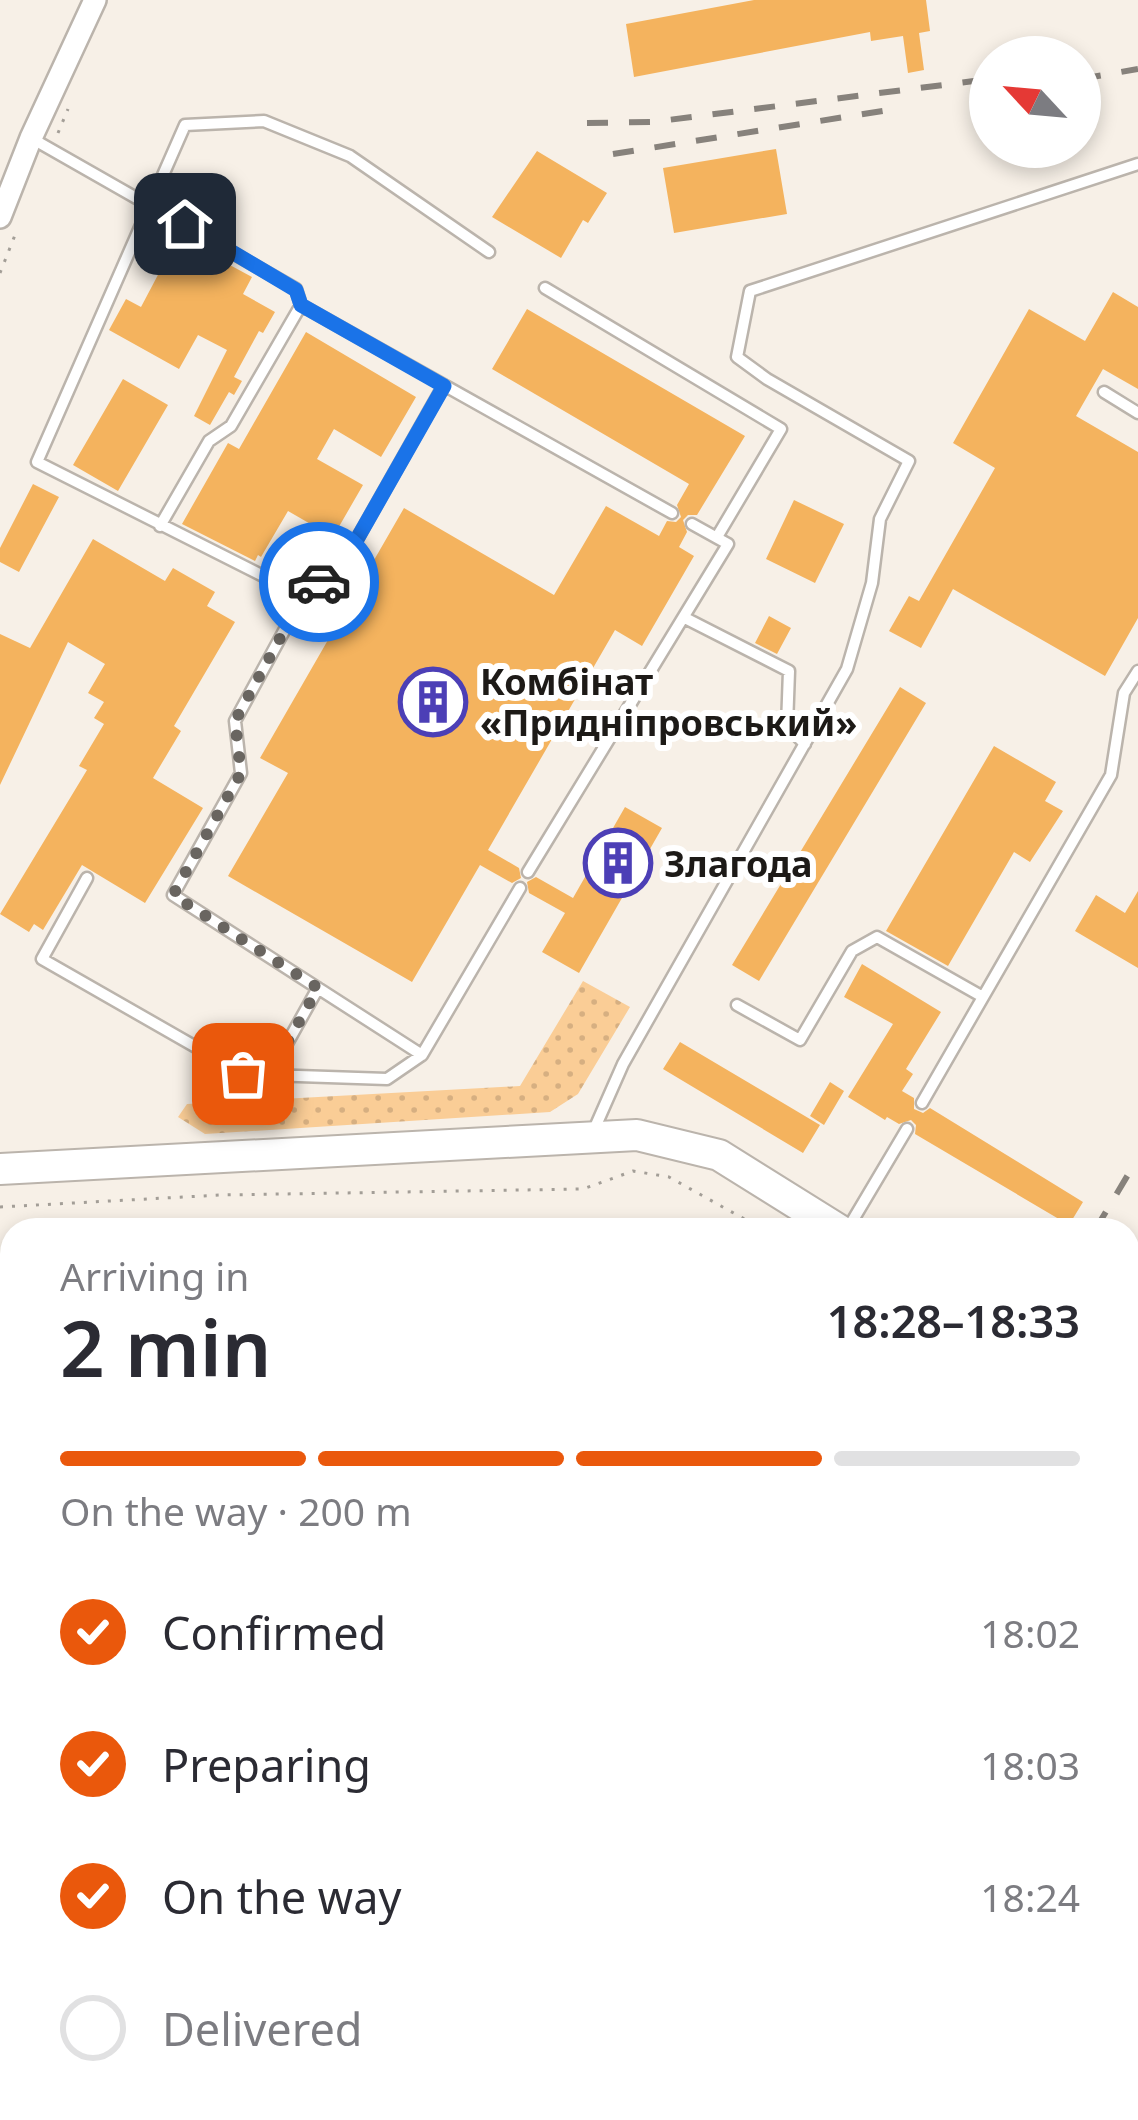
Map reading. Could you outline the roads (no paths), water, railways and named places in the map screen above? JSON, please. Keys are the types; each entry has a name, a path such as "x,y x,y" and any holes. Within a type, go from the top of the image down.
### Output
{"street":[{"path":"0,217 94,0"},
{"path":"0,1169 637,1135 719,1155 823,1218"}],"lane":[{"path":"303,596 37,462 185,124 264,121 350,156 489,252"},
{"path":"31,138 296,290 301,305 672,513"},
{"path":"592,1135 623,1064 847,669 872,584 880,519 909,461 737,357 749,291 1138,164"},
{"path":"545,288 782,429 717,538"},
{"path":"160,526 208,441 231,426 301,305"},
{"path":"422,1055 173,895 241,773 235,721 303,596 348,555 444,386"},
{"path":"1104,392 1138,412"},
{"path":"528,872 728,544 692,524"},
{"path":"685,618 789,671 787,726 805,744"},
{"path":"922,1103 1111,775 1124,693 1138,671"},
{"path":"87,878 42,959 243,1074 283,1078 387,1078 422,1055 520,888"},
{"path":"737,1005 800,1040 852,950 877,937 982,997"},
{"path":"270,1074 318,988"},
{"path":"851,1218 907,1129"}],"railway":[{"path":"1101,75 1138,69"},
{"path":"587,123 652,122 969,82"},
{"path":"613,154 901,108"},
{"path":"1102,1218 1138,1158"}],"place":[{"name":"Комбінат «Придніпровський»","path":"433,702"},
{"name":"Злагода","path":"618,863"}]}
